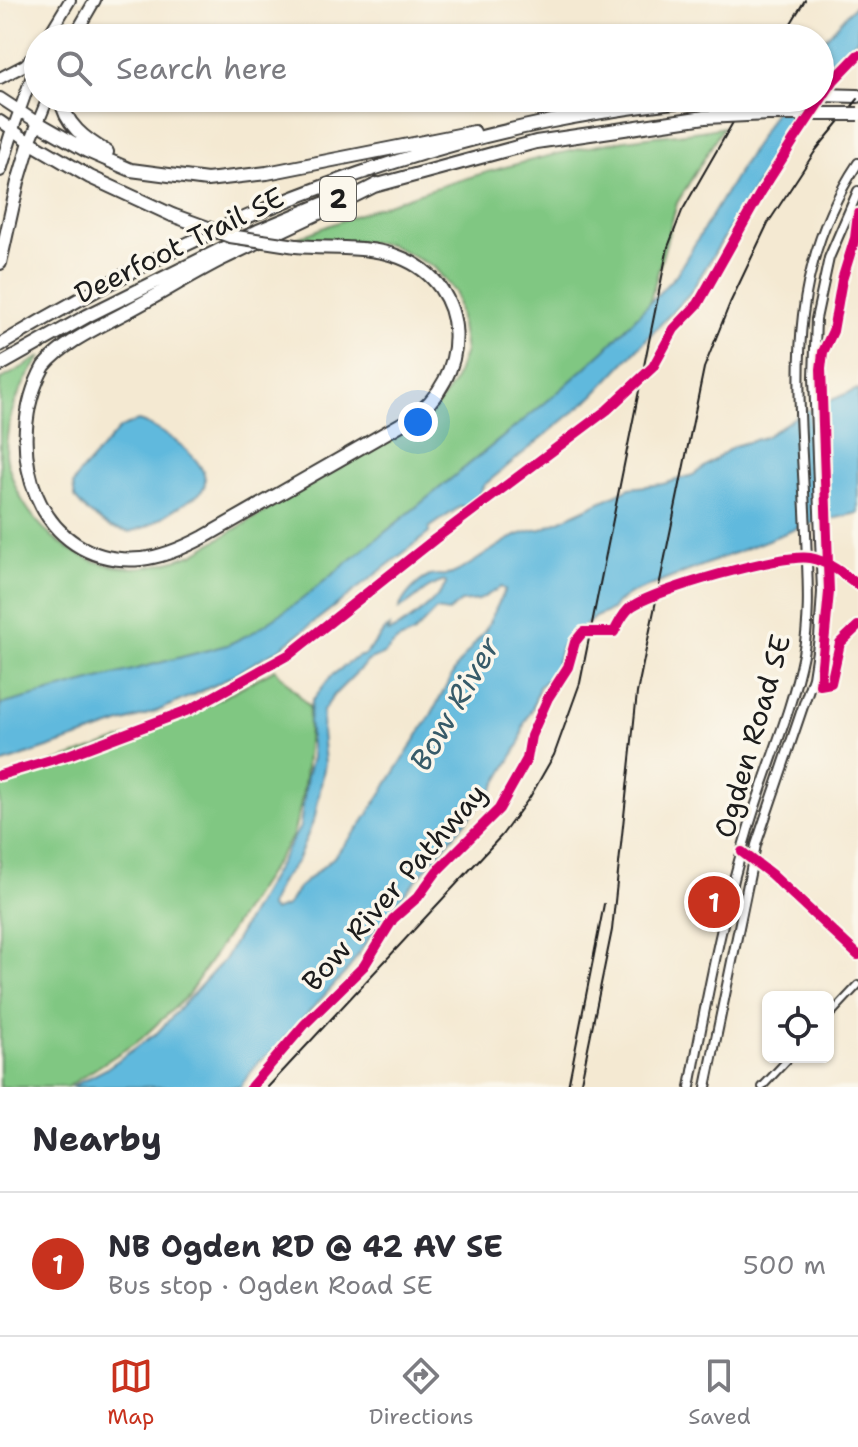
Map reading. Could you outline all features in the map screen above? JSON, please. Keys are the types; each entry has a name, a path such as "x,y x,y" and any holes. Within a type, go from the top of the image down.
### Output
{"highway":[{"path":"834,95 858,96"},
{"path":"65,112 80,135 108,153 150,172"},
{"name":"Deerfoot Trail SE","path":"0,345 121,276 251,213 384,164 505,131 609,112"},
{"name":"Deerfoot Trail SE","path":"0,365 87,316 258,231 378,184 536,142 705,117 858,114"},
{"path":"38,123 131,170 188,179 236,178 463,132 505,131"},
{"path":"0,169 13,129"},
{"path":"0,263 30,142 90,177 172,215 230,236 296,246 353,248 397,256 425,272 447,298 457,336 449,376 436,396 410,419 181,548 143,559 115,558 88,551 60,536 26,496 20,483 13,437 20,405 46,363 97,328 220,260 378,184"}],"main road":[{"path":"55,24 70,0"},
{"path":"81,24 95,0"},
{"path":"0,78 24,66"},
{"path":"13,129 24,95"},
{"path":"0,98 38,123"},
{"path":"0,121 30,142 42,112"}],"street":[{"name":"Ogden Road SE","path":"690,1087 704,1010 742,852 804,644 808,590 800,338 809,271 824,226 858,163"},
{"name":"Ogden Road SE","path":"706,1087 752,860 807,696 819,638 822,592 815,333 822,283 838,233 858,191"},
{"path":"742,852 771,874 858,955"},
{"path":"834,1011 858,985"},
{"path":"762,1087 784,1063"}],"green space":[{"path":"723,127 677,203 645,319 570,392 253,641 0,715 0,380 42,356 16,402 6,456 19,494 40,525 53,537 85,557 121,567 149,566 193,554 431,414 453,384 465,351 456,293 434,267 389,244 297,238 493,170 614,142"},
{"path":"275,669 309,706 306,772 292,837 187,996 141,1039 67,1087 0,1087 0,781 186,717"}],"water":[{"path":"858,2 858,38 834,65 834,29"},
{"path":"775,112 801,112 690,293 593,396 483,486 476,502 466,508 461,506 429,528 429,533 282,647 217,684 160,710 0,764 0,705 227,645 252,633 301,600 556,394 606,349 676,275"},
{"name":"Bow River","path":"858,389 858,513 806,525 630,594 612,610 595,617 561,647 554,673 539,687 520,743 492,791 394,906 381,927 376,928 348,970 271,1053 259,1061 240,1087 71,1087 104,1070 158,1032 224,960 300,827 312,758 309,721 312,701 331,676 357,657 365,655 386,629 389,627 388,632 403,625 420,612 446,584 445,581 430,587 399,609 415,587 431,576 452,574 464,568 518,535 542,529 630,488 663,484 693,475 734,446 765,437 803,412","holes":["501,587 505,590 486,629 457,666 431,715 362,824 333,858 298,888 287,906 273,911 269,907 280,882 297,861 315,817 325,763 323,711 334,695 368,661 413,634 436,610 448,612 461,602 479,600"]},
{"path":"138,421 160,431 186,450 204,473 205,484 199,494 148,526 130,532 111,528 87,512 75,498 73,485 78,475 120,428"}],"pier":[{"path":"824,400 829,525 815,528 810,405"}],"railway":[{"path":"790,24 805,0"},
{"path":"580,1087 612,930 637,693 704,368 730,303 768,223 816,150 858,99"},
{"path":"268,1087 502,835 530,797 554,755 580,683 668,247 682,211 739,112"},
{"path":"568,1087 604,904"}],"cycle path":[{"path":"834,80 858,55"},
{"path":"0,775 71,754 191,709 290,654 435,539 607,410 653,367 674,329 698,304 761,192 813,112"},
{"path":"858,214 833,331 823,352 821,369 829,592 820,685 831,683 840,643 858,626"},
{"name":"Bow River Pathway","path":"251,1087 305,1024 364,966 393,919 418,897 437,871 499,809 527,759 531,736 548,698 568,667 575,642 583,632 614,632 628,609 644,600 719,574 774,561 810,558 835,568 858,585"},
{"path":"742,852 771,874 858,955"}],"place":[{"name":"NB Ogden RD @ 42 AV SE","path":"714,902"}]}
